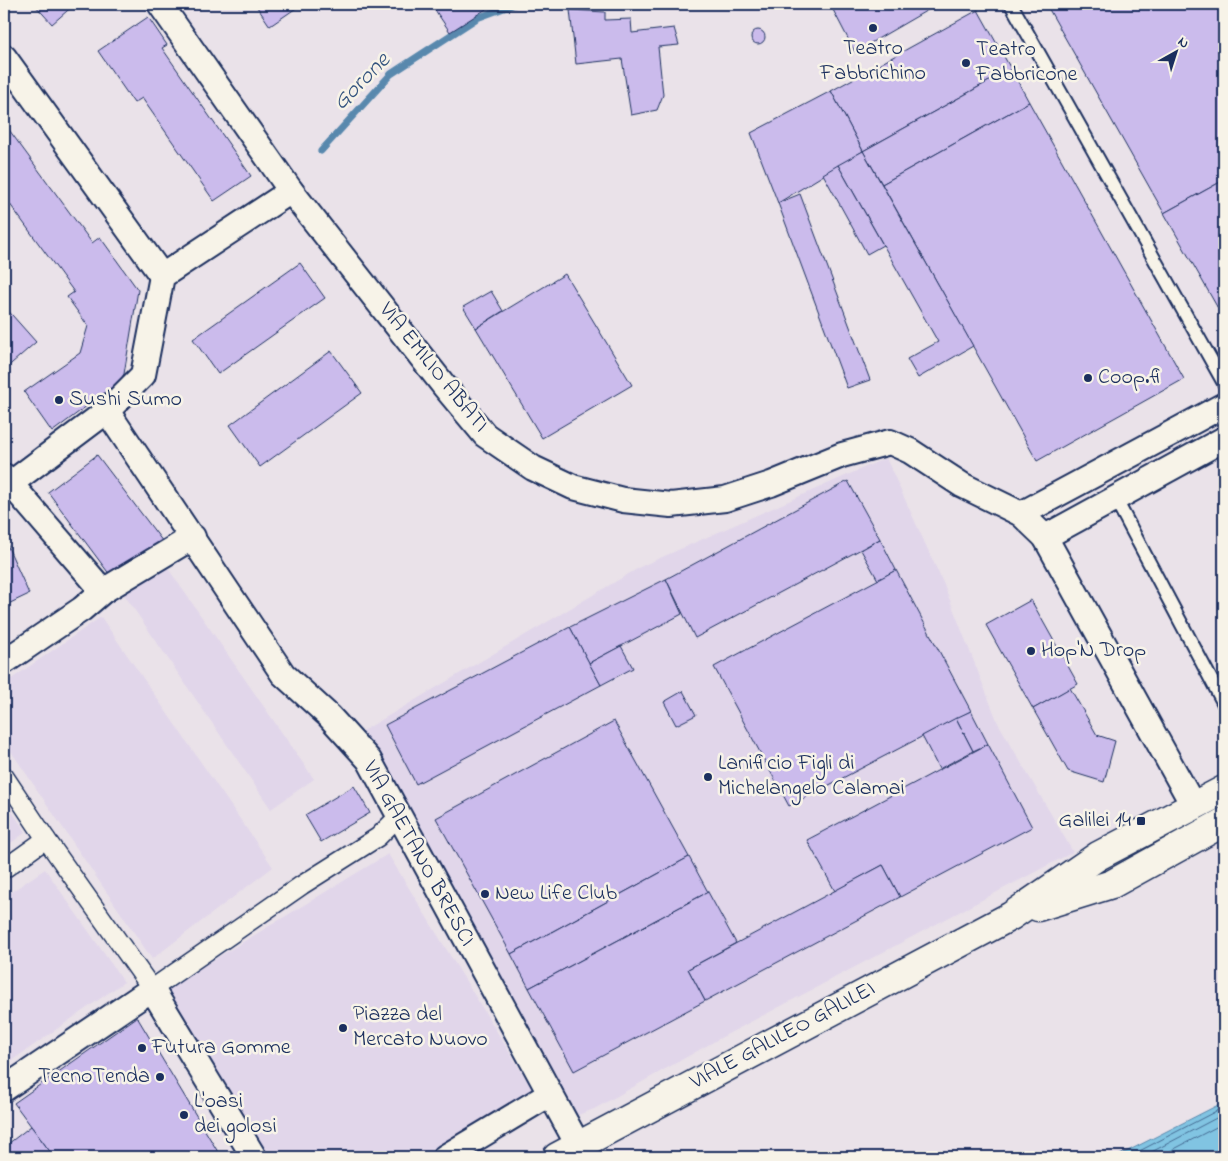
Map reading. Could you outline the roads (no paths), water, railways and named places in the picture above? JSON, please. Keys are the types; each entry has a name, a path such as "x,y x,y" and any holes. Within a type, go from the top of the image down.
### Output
{"street":[{"name":"VIA EMILIO ABATI","path":"160,4 291,191 485,435 533,468 573,487 624,500 671,505 725,499 771,484 842,455 890,442 910,451 962,486 1021,514"},
{"path":"4,57 162,276"},
{"path":"103,591 7,480 107,411 143,375 162,276 291,191"},
{"path":"1194,807 1045,537 1021,514 1224,405"},
{"name":"VIA GAETANO BRESCI","path":"107,411 283,674 329,716 368,760 550,1094 567,1151"},
{"path":"1045,537 1224,440"},
{"path":"4,662 82,609 103,591 193,537"},
{"path":"4,776 152,989 254,1157"},
{"name":"VIALE GALILEO GALILEI","path":"567,1151 1011,916 1098,856 1224,790"},
{"path":"4,1089 302,885 378,837 398,817"},
{"name":"VIALE GALILEO GALILEI","path":"1011,916 1112,884 1224,822"},
{"path":"4,869 46,839"},
{"path":"445,1157 550,1094"}],"lane":[{"path":"1011,4 1224,383"},
{"path":"1116,498 1224,704"}],"water":[{"path":"1224,1102 1224,1157 1116,1157"}],"waterway":[{"name":"Gorone","path":"321,151 391,74 477,18 515,4"}],"place":[{"name":"Teatro Fabbrichino","path":"873,28"},
{"name":"Teatro Fabbricone","path":"966,63"},
{"name":"Coop.fi","path":"1088,378"},
{"name":"Sushi Sumo","path":"59,400"},
{"name":"Hop'N Drop","path":"1031,651"},
{"name":"Lanificio Figli di Michelangelo Calamai","path":"708,777"},
{"name":"Galilei 14","path":"1141,821"},
{"name":"New Life Club","path":"485,894"},
{"name":"Piazza del Mercato Nuovo","path":"343,1028"},
{"name":"Futura Gomme","path":"142,1048"},
{"name":"TecnoTenda","path":"160,1077"},
{"name":"L'oasi dei golosi","path":"184,1115"}]}
